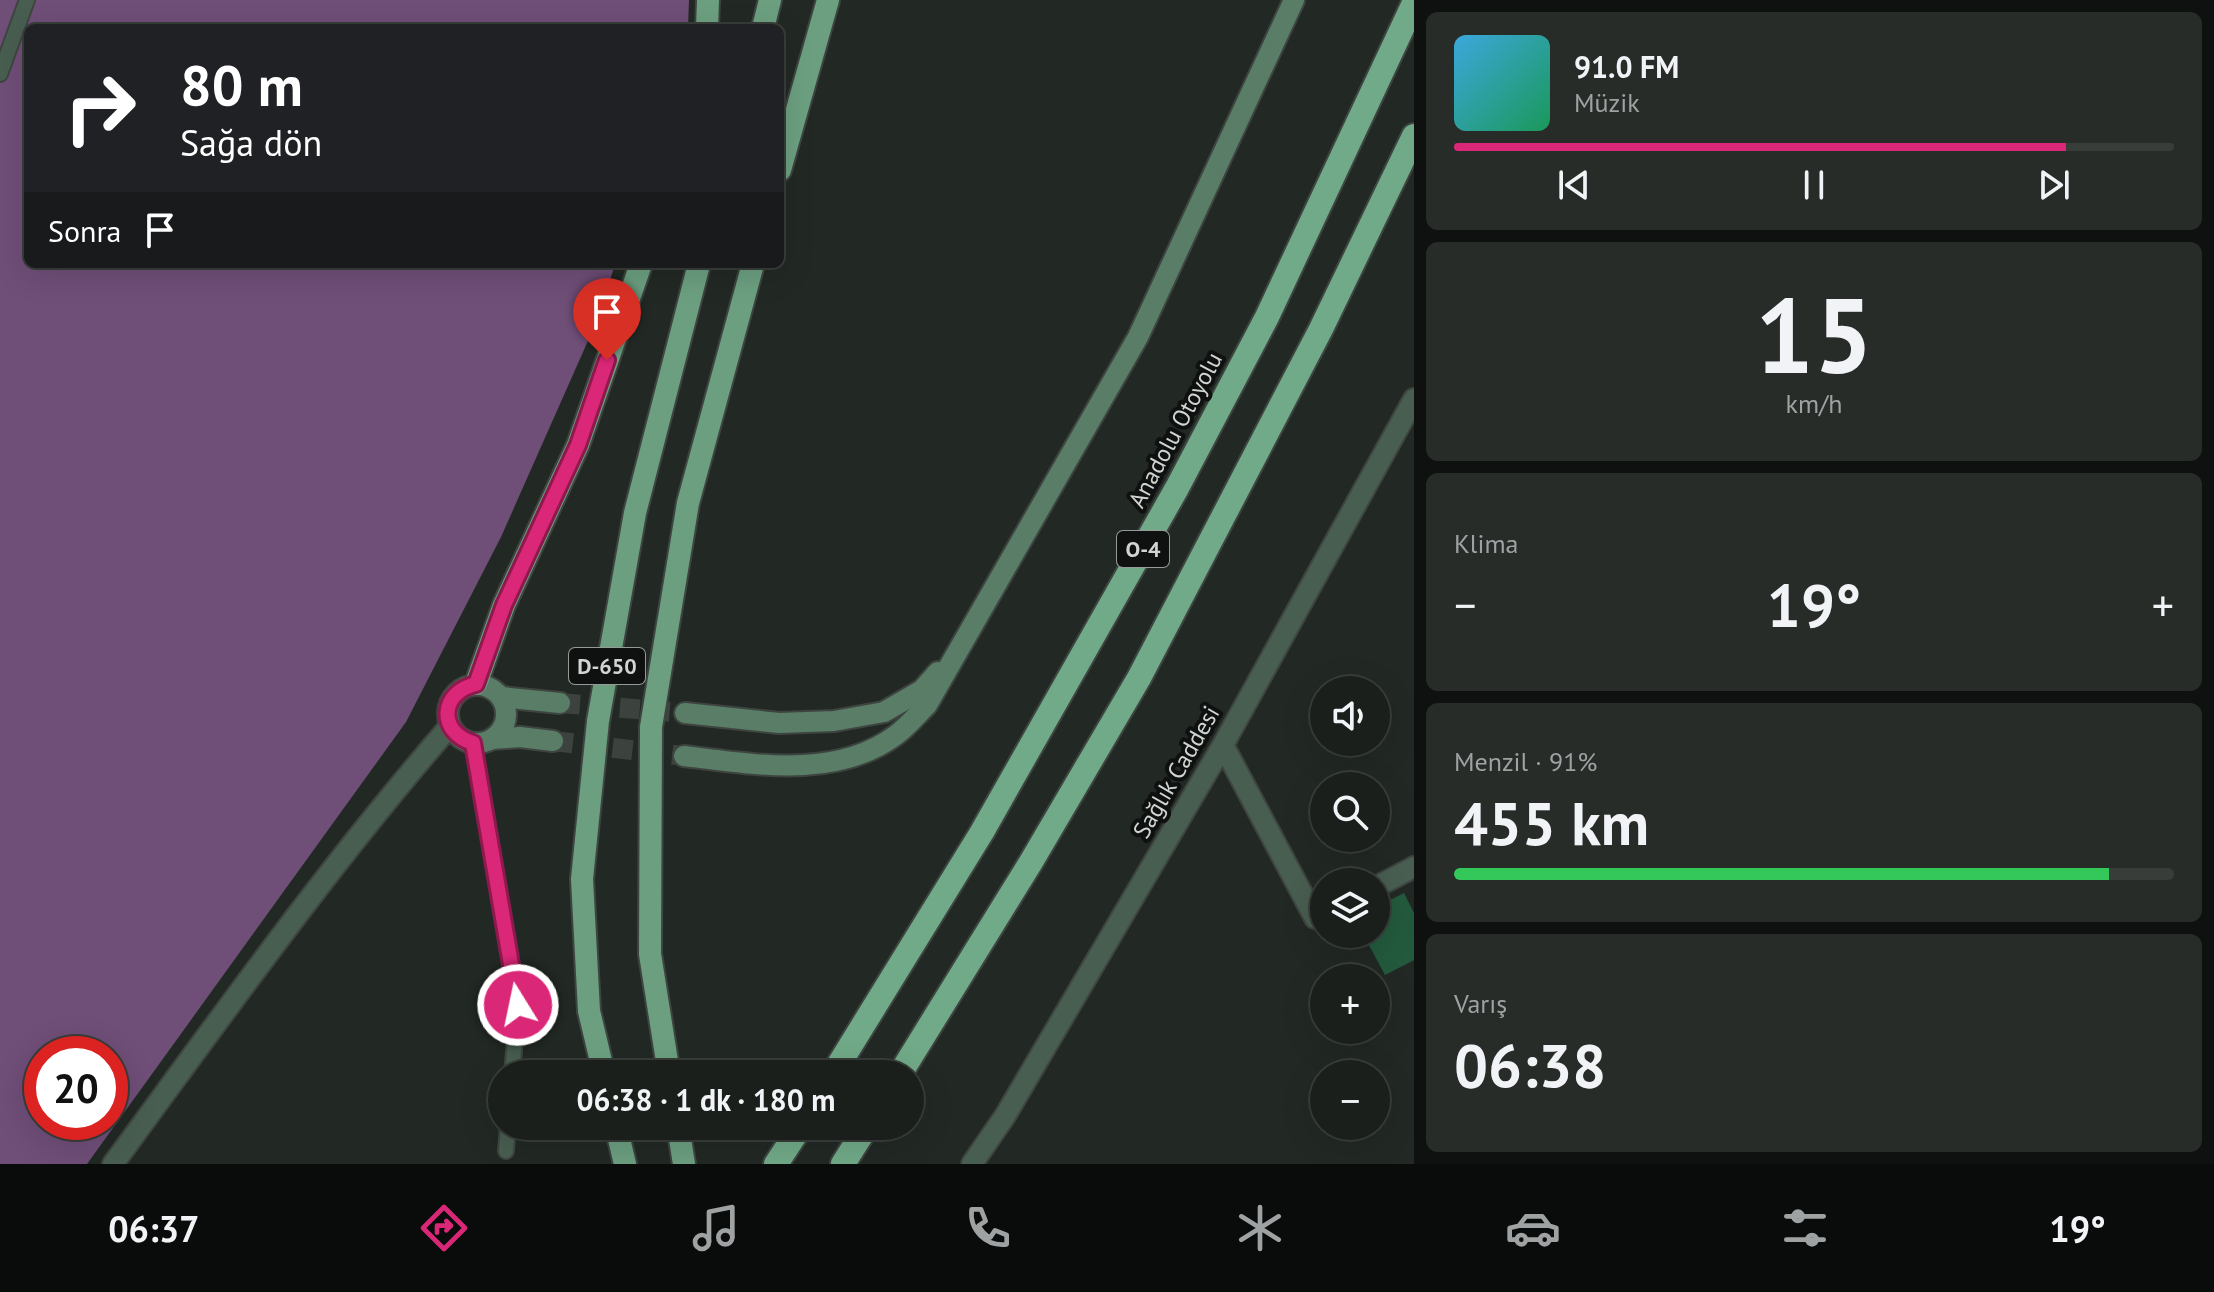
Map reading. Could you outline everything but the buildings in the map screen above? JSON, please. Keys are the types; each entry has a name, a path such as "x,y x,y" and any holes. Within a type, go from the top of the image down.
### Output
{"highway":[{"path":"707,24 708,0"},
{"path":"764,24 770,0"},
{"path":"784,156 828,0"},
{"name":"Anadolu Otoyolu","path":"842,1060 982,832 1177,488 1267,317 1414,3"},
{"name":"O-4","path":"909,1060 1031,862 1139,678 1321,329 1414,136"},
{"path":"476,684 504,605 578,445 640,268"},
{"name":"D-650","path":"601,1060 589,1011 582,879 598,721 635,513 698,268"},
{"name":"D-650","path":"667,1060 650,954 651,727 688,503 752,268"},
{"path":"619,1140 625,1164"},
{"path":"680,1140 684,1164"},
{"path":"776,1164 792,1140"},
{"path":"843,1164 858,1140"}],"main road":[{"path":"684,756 772,766 820,763 860,754 896,735 927,705 1138,337 1294,0"},
{"path":"685,713 779,723 834,721 884,712 922,690 961,644"},
{"path":"482,741 499,733 506,715 505,706 495,690 476,684 467,686 452,698 448,717 456,735 482,741 520,737 553,741"},
{"path":"501,697 560,703"}],"street":[{"name":"Sağlık Caddesi","path":"972,1164 1005,1116 1223,745 1414,399"},
{"path":"113,1164 285,932 386,802 450,726"},
{"path":"1223,745 1310,909"},
{"path":"1390,880 1414,867"}],"lane":[{"path":"0,74 27,0"},
{"path":"482,741 518,1005 513,1060"},
{"path":"506,1151 507,1140"}],"shaded area":[{"path":"0,0 689,0 688,24 24,24 24,268 614,268 599,316 501,537 406,722 128,1107 128,1036 24,1036 24,1140 104,1140 87,1164 0,1164"}],"tunnel":[{"path":"560,703 685,713"},
{"path":"553,741 684,756"}],"route":[{"path":"518,1005 473,743 456,735 450,726 448,707 458,691 476,684 504,605 578,445 607,360"}]}
